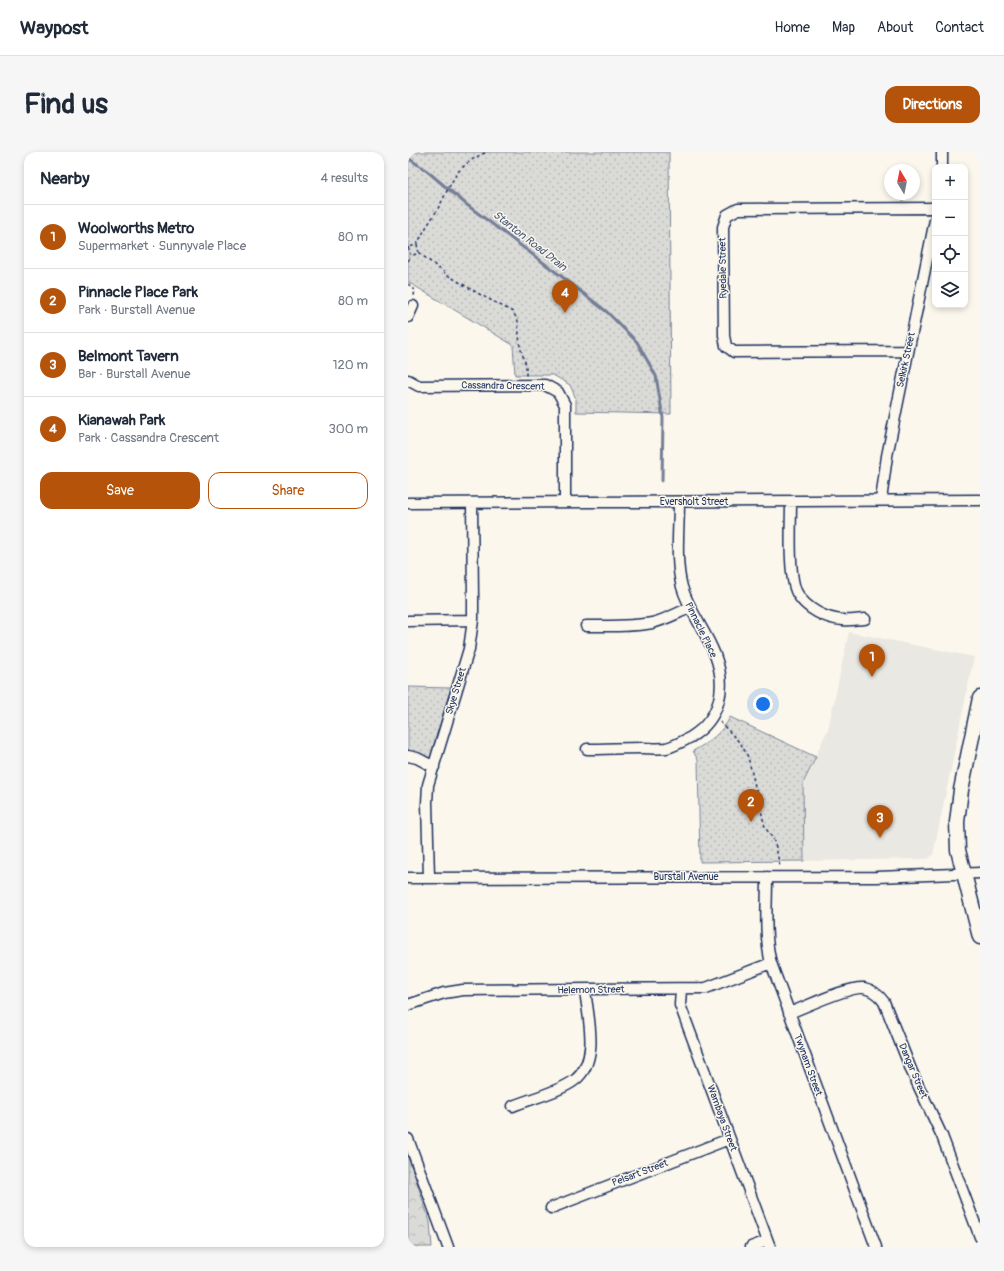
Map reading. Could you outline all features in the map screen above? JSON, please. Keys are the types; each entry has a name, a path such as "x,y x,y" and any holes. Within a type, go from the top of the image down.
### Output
{"main road":[{"path":"980,698 961,790 957,822 958,850 980,937"}],"street":[{"path":"942,152 942,164"},
{"name":"Ryedale Street","path":"908,351 734,352 726,346 724,336 723,227 727,216 738,209 932,208"},
{"name":"Selkirk Street","path":"881,500 887,456 932,235"},
{"path":"408,317 413,306"},
{"name":"Cassandra Crescent","path":"408,380 420,386 545,385 558,392 565,405 565,502"},
{"name":"Eversholt Street","path":"408,504 980,500"},
{"name":"Pinnacle Place","path":"587,749 666,748 680,743 707,724 716,709 720,696 720,679 715,656 710,643 690,608 682,587 678,569 679,502"},
{"path":"791,502 792,576 797,593 809,607 825,617 843,620 865,619"},
{"name":"Skye Street","path":"429,877 428,785 469,649 473,620 472,503"},
{"path":"586,626 635,625 667,618 690,608"},
{"path":"408,621 473,620"},
{"path":"408,756 417,758 434,767"},
{"name":"Burstall Avenue","path":"408,878 877,877 980,873"},
{"name":"Twynam Street","path":"767,877 768,954 876,1247"},
{"name":"Helemon Street","path":"408,1005 444,993 463,990 706,988 771,963"},
{"name":"Wambaya Street","path":"681,988 680,1005 769,1244"},
{"name":"Dangar Street","path":"789,1014 851,989 864,988 877,993 884,1002 912,1072 942,1136 980,1237"},
{"path":"512,1106 560,1088 575,1080 586,1067 589,1056 590,1039 585,990"},
{"name":"Pelsart Street","path":"551,1208 729,1138"},
{"path":"408,1139 448,1247"},
{"path":"751,1247 769,1244"}],"path":[{"path":"488,152 482,154 457,174 424,230 417,245 419,253 449,276 481,296 513,312 518,321 520,347 526,365 526,385"},
{"path":"411,256 408,247 417,245"},
{"path":"408,261 411,256 419,253"},
{"path":"408,284 415,290 413,306"},
{"path":"713,715 737,738 748,757 765,826 776,847 780,867"}],"shaded area":[{"path":"849,632 974,657 933,855 928,859 804,861 803,783 828,729"}],"green space":[{"path":"408,152 669,152 671,414 576,412 576,399 570,385 553,375 515,375 513,345 408,282"},
{"path":"408,687 451,688 430,758 408,750"},
{"path":"730,717 816,757 803,783 804,861 700,862 698,760 693,751 714,737 723,728"},
{"path":"408,1156 430,1222 432,1247 408,1247"}],"waterway":[{"name":"Stanton Road Drain","path":"408,158 427,171 467,205 607,312 637,342 656,376 663,418 662,481"}],"place":[{"name":"Kianawah Park","path":"565,313"},
{"name":"Woolworths Metro","path":"872,677"},
{"name":"Pinnacle Place Park","path":"751,822"},
{"name":"Belmont Tavern","path":"880,838"}]}
